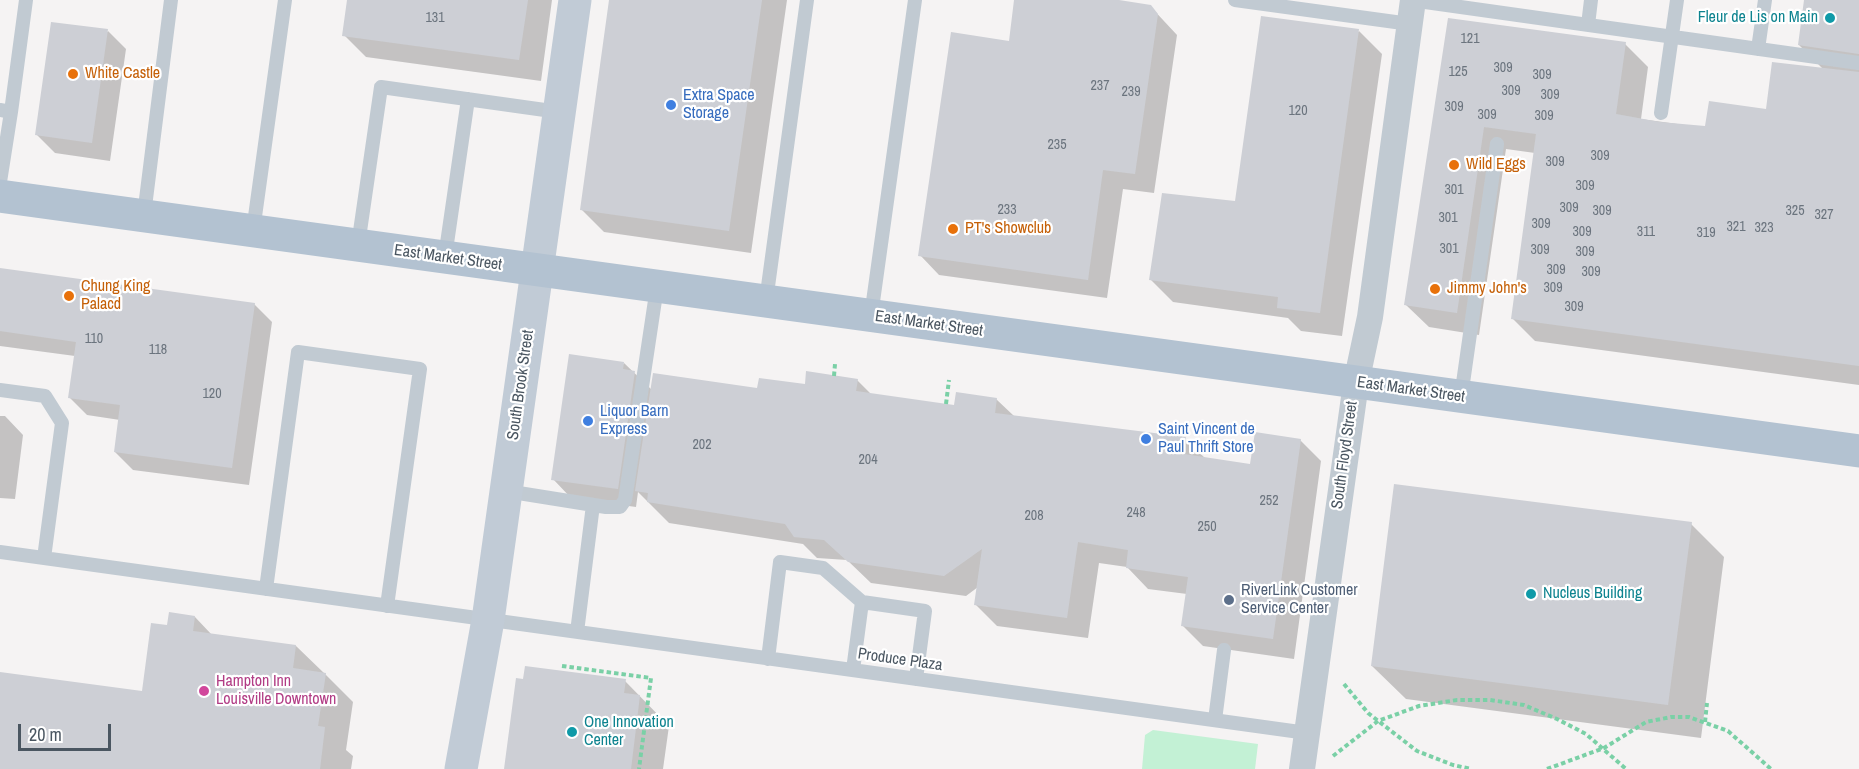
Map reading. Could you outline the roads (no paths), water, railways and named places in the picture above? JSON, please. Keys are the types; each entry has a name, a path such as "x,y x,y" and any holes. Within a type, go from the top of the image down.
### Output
{"main road":[{"name":"East Market Street","path":"0,196 765,302 1308,374 1356,383 1859,452"}],"street":[{"name":"South Brook Street","path":"461,769 488,620 575,0"},
{"name":"South Floyd Street","path":"1314,766 1307,733 1356,383 1370,318 1412,6"}],"lane":[{"path":"0,182 5,111 26,0"},
{"path":"144,216 171,0"},
{"path":"253,231 285,0"},
{"path":"765,302 807,0"},
{"path":"871,316 915,0"},
{"path":"1235,0 1504,7 1588,25 1859,63"},
{"path":"1588,25 1591,0"},
{"path":"1661,113 1677,0"},
{"path":"1758,48 1765,0"},
{"path":"358,245 381,87 560,112"},
{"path":"446,257 468,99"},
{"path":"1461,397 1497,144"},
{"path":"506,491 620,507 625,500 657,287"},
{"path":"266,589 298,352 420,369 387,606"},
{"path":"0,390 45,396 62,423 44,558"},
{"path":"577,632 593,505"},
{"name":"Produce Plaza","path":"0,552 1307,733"},
{"path":"768,658 780,562 823,568 862,602 925,611 916,679"},
{"path":"853,670 862,602"},
{"path":"1215,720 1224,650"}],"place":[{"name":"Fleur de Lis on Main","path":"1830,18"},
{"name":"White Castle","path":"73,74"},
{"name":"Extra Space Storage","path":"671,105"},
{"name":"Wild Eggs","path":"1454,165"},
{"name":"PT's Showclub","path":"953,229"},
{"name":"Jimmy John's","path":"1435,289"},
{"name":"Chung King Palacd","path":"69,296"},
{"name":"Liquor Barn Express","path":"588,421"},
{"name":"Saint Vincent de Paul Thrift Store","path":"1146,439"},
{"name":"Nucleus Building","path":"1531,594"},
{"name":"RiverLink Customer Service Center","path":"1229,600"},
{"name":"Hampton Inn Louisville Downtown","path":"204,691"},
{"name":"One Innovation Center","path":"572,732"}]}
